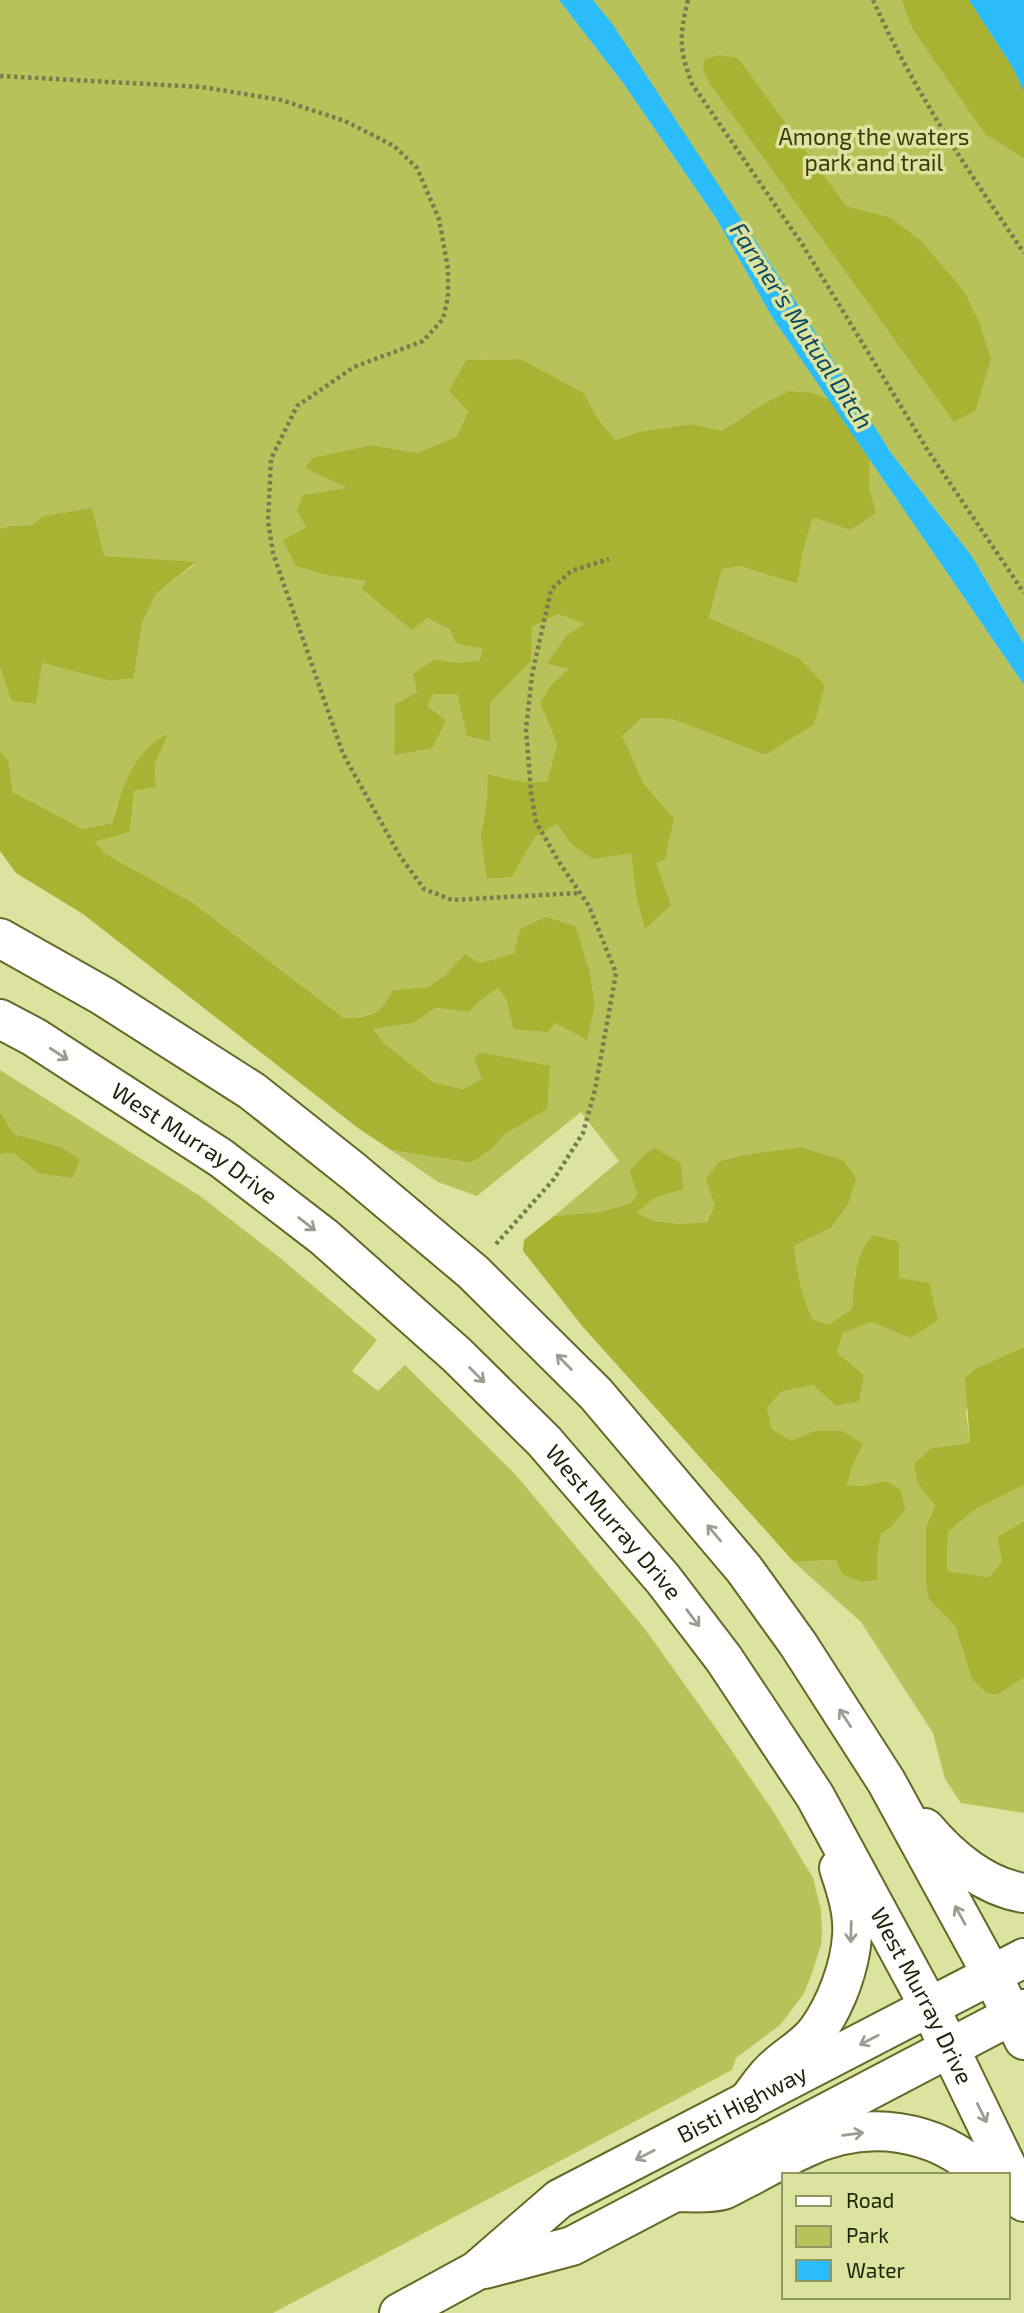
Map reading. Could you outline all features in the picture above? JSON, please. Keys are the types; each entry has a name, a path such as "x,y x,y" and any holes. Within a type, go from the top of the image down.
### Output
{"main road":[{"path":"0,938 103,996 252,1091 473,1272 596,1394 744,1569 798,1644 1008,1967 1020,2022"},
{"name":"West Murray Drive","path":"0,1019 34,1037 221,1158 324,1237 457,1355 544,1441 663,1579 724,1659 815,1796 930,2008 1024,2202"},
{"path":"886,1781 942,1848 990,1881 1024,1893"},
{"path":"746,2103 775,2066 795,2053 816,2032 833,2005 848,1961 853,1934 848,1895 815,1796"},
{"name":"Bisti Highway","path":"399,2313 476,2271 559,2199 1008,1967"},
{"name":"Bisti Highway","path":"476,2271 572,2246 951,2049 1020,2022"},
{"path":"675,2192 723,2190 808,2147 843,2135 871,2131 909,2133 939,2143 967,2159 982,2173"},
{"path":"1010,2210 1024,2232"}],"path":[{"path":"688,0 681,30 682,55 692,85 802,244 927,449 1024,593"},
{"path":"873,0 892,44 922,96 1024,253"},
{"path":"0,76 202,87 281,100 345,121 394,146 417,167 439,219 444,244 448,269 448,297 443,319 423,341 354,367 297,406 271,459 268,521 273,552 343,754 400,856 424,889 452,900 580,893"},
{"path":"473,1272 554,1179 583,1133 595,1090 616,973 589,906 536,822 526,729 532,675 551,590 571,570 609,559"}],"green space":[{"path":"0,0 559,0 623,83 716,218 772,317 830,400 812,393 758,407 722,431 692,424 642,431 615,440 596,416 584,393 521,359 466,360 468,411 457,436 417,453 372,445 348,488 306,527 283,540 326,575 367,581 482,648 480,660 459,663 435,659 417,692 395,704 394,755 434,694 457,694 467,735 490,703 530,661 532,627 558,614 584,624 547,664 568,669 551,685 540,703 557,745 547,782 524,782 488,774 487,879 512,877 535,837 557,824 570,843 631,852 636,896 655,863 674,818 644,784 621,736 642,718 672,719 765,755 825,685 799,658 709,619 722,568 739,566 796,584 813,516 850,530 869,488 869,458 1024,685 1024,1347 977,1368 966,1412 970,1443 932,1448 918,1484 935,1506 926,1526 926,1584 929,1600 955,1626 972,1679 997,1695 1024,1678 1024,1813 961,1803 945,1779 933,1733 861,1622 794,1562 837,1560 843,1574 861,1582 876,1580 881,1534 891,1527 885,1481 862,1486 847,1485 863,1444 814,1431 791,1442 772,1429 767,1408 781,1392 813,1385 836,1406 837,1353 843,1333 872,1322 910,1338 899,1279 855,1272 852,1309 829,1324 813,1320 800,1284 794,1246 831,1228 799,1147 720,1161 715,1205 705,1222 680,1224 652,1221 637,1213 654,1198 637,1194 631,1203 600,1212 554,1216 619,1161 581,1112 477,1196 438,1182 391,1150 471,1163 493,1148 504,1135 547,1109 508,1058 480,1052 475,1059 483,1079 463,1089 433,1082 384,1043 373,1029 413,1023 436,1008 469,1012 498,988 507,1000 513,1029 556,1022 587,1039 595,1006 590,972 514,953 480,963 465,954 444,976 428,987 393,990 384,1005 374,1013 344,1018 193,903 106,854 95,842 130,832 134,791 156,787 155,763 140,757 117,804 112,823 83,829 13,792 9,762 0,752 0,667 11,701 35,704 42,663 110,681 134,678 142,623 156,594 196,563 104,556 34,525 0,529"},
{"name":"Among the waters park and trail","path":"582,0 1024,0 1024,644 971,555 891,453 764,253"},
{"path":"902,0 969,0 1013,68 1024,92 1024,158 985,134 912,28"},
{"path":"719,55 736,58 741,62 846,206 891,218 920,240 964,291 979,322 991,359 975,411 954,422 710,84 703,71 705,59"},
{"path":"521,359 584,393 596,416 615,440 642,431 692,424 722,431 788,391 812,393 830,400 869,458 869,488 876,513 850,530 813,517 797,584 739,566 722,569 709,618 799,658 825,685 814,724 765,755 672,719 642,718 622,736 644,784 674,818 665,859 656,863 671,905 645,929 636,896 631,853 593,859 570,843 557,824 535,837 512,877 487,879 481,836 488,774 524,782 547,782 557,745 540,703 551,685 568,669 547,664 566,636 584,624 558,614 532,627 531,661 490,703 490,741 467,736 457,694 434,694 427,706 446,721 432,748 394,755 395,704 417,692 413,674 435,659 459,663 480,660 482,648 457,644 450,630 427,618 412,630 362,589 366,581 326,575 296,566 283,540 306,527 297,511 303,495 347,488 305,468 313,458 372,445 417,453 457,436 468,411 449,391 466,360"},
{"path":"92,508 104,556 196,562 156,594 142,623 134,678 110,681 42,663 36,704 11,701 0,667 0,529 33,525 44,516"},
{"path":"168,734 155,763 156,787 134,791 130,832 95,842 106,854 193,903 344,1018 374,1013 384,1005 393,990 428,987 444,976 465,954 480,963 514,953 520,929 546,917 575,926 590,972 595,1006 587,1040 556,1023 547,1032 513,1029 507,1001 498,988 469,1012 436,1008 413,1023 373,1029 384,1043 433,1082 463,1089 482,1079 474,1058 480,1052 550,1066 547,1109 504,1135 493,1148 471,1163 391,1150 358,1128 83,914 16,873 0,851 0,751 9,762 13,792 83,829 112,823 131,771 156,740"},
{"path":"0,1070 200,1196 279,1257 377,1340 352,1371 378,1391 405,1365 515,1474 645,1629 725,1741 773,1811 813,1878 821,1910 821,1945 803,1995 780,2025 736,2058 732,2070 273,2313 0,2313 0,1154 13,1153 38,1173 80,1159 61,1147 14,1134 0,1112"},
{"path":"0,1112 14,1134 61,1147 80,1159 73,1178 38,1173 13,1153 0,1154"},
{"path":"799,1147 843,1160 856,1178 849,1202 831,1228 794,1246 800,1284 813,1320 829,1324 852,1309 859,1261 873,1235 899,1242 899,1278 929,1283 938,1320 910,1338 872,1322 843,1333 837,1353 864,1375 859,1401 836,1406 813,1385 781,1392 767,1408 772,1429 791,1441 814,1431 843,1431 863,1444 847,1485 862,1486 885,1481 901,1490 905,1510 891,1527 881,1534 877,1555 877,1580 861,1582 842,1574 836,1560 794,1562 583,1327 523,1251 524,1240 554,1216 600,1212 631,1203 637,1194 630,1171 644,1155 655,1148 681,1163 683,1189 654,1198 637,1213 653,1221 680,1224 706,1222 715,1205 706,1179 720,1161"},
{"path":"1024,1347 1024,1485 974,1510 948,1532 947,1571 989,1577 1002,1561 997,1537 1024,1521 1024,1678 997,1695 987,1693 972,1679 955,1626 929,1600 926,1584 926,1526 935,1506 918,1484 914,1464 932,1448 970,1443 965,1378 977,1368"},
{"path":"1024,1485 1024,1521 997,1537 1002,1561 989,1577 947,1571 948,1532 974,1510"}],"water":[{"name":"Farmer's Mutual Ditch","path":"559,0 593,0 613,25 807,319 891,453 971,555 1024,644 1024,685 772,317 716,218 623,83"},
{"path":"969,0 1024,0 1024,92 1013,68"}]}
